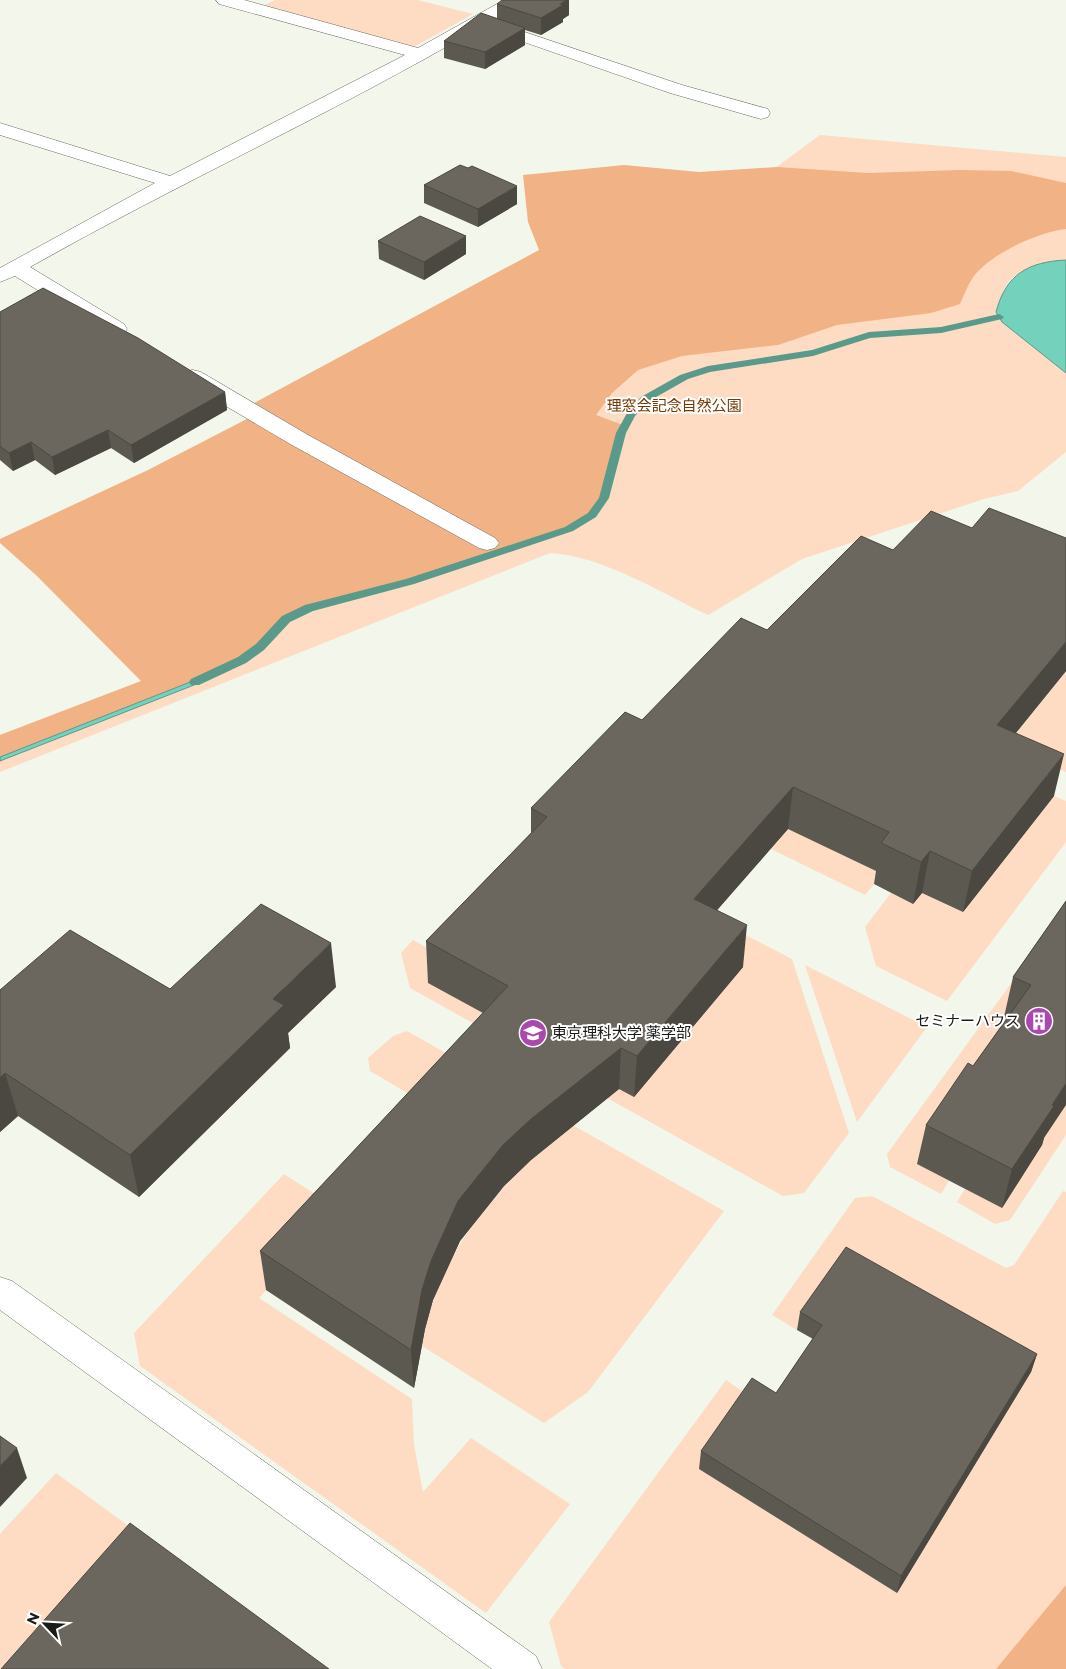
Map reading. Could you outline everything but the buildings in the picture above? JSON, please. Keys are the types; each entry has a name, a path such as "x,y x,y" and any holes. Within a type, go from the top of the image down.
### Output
{"street":[{"path":"225,0 421,54"},
{"path":"8,271 171,182 421,54 516,0"},
{"path":"480,22 676,89 760,113"},
{"path":"0,129 171,182"},
{"path":"8,271 138,343"},
{"path":"178,368 300,440 486,543"},
{"path":"0,1291 522,1669"}],"green space":[{"path":"275,0 418,0 473,14 412,48 263,6"},
{"name":"理窓会記念自然公園","path":"820,135 1066,157 1066,260 1045,263 1024,270 1008,283 1000,303 999,315 1002,322 1066,373 1066,452 1018,491 984,499 802,559 708,615 611,568 570,556 550,553 0,772 0,735 155,676 688,232"},
{"path":"1066,671 1066,772 1006,746"},
{"path":"1054,796 1066,801 1066,842 947,1001 876,966 865,927 891,893 913,904 922,893 963,912"},
{"path":"789,828 882,874 865,895 771,849"},
{"path":"711,917 792,959 849,1133 804,1193 783,1196 410,988 401,953 413,940 449,960"},
{"path":"805,965 927,1027 857,1122"},
{"path":"1010,985 1021,990 1003,1016 1021,1025 1066,1105 1066,1135 1010,1220 995,1224 957,1202 965,1189 1002,1208 1042,1145 918,1164 949,1181 941,1194 890,1167 887,1154"},
{"path":"407,1031 724,1211 588,1392 544,1423 422,1346 428,1318 437,1291 447,1267 460,1244 492,1200 531,1160 433,1108 370,1071 368,1058 393,1036"},
{"path":"284,1174 340,1210 259,1298 412,1399 414,1445 423,1492 471,1438 570,1504 486,1613 140,1366 134,1333"},
{"path":"1063,1191 1066,1192 1066,1669 565,1669 561,1666 549,1622 726,1380 749,1396 700,1469 897,1592 843,1266 797,1330 772,1315 855,1198 872,1196 1006,1268 1014,1265"},
{"path":"56,1473 234,1603 47,1669 0,1669 0,1534"}],"shaded area":[{"path":"624,165 699,172 777,167 868,173 960,170 1011,171 1066,183 1066,229 1029,239 992,259 974,276 960,304 931,313 837,325 778,345 682,356 638,370 612,393 596,415 623,425 613,448 604,493 591,513 575,524 499,552 306,607 286,618 250,654 208,675 0,757 0,735 141,681 37,576 0,543 0,539 148,470 264,410 254,403 539,250 528,222 523,175"},
{"path":"1066,1585 1066,1669 996,1669"}],"water":[{"path":"1066,260 1066,373 1002,322 996,312 1006,288 1020,272 1040,264"},
{"path":"208,675 212,678 0,761 0,757"}],"waterway":[{"path":"195,682 242,660 260,647 286,619 309,608 410,582 569,529 592,515 604,498 621,433 631,415 645,399 684,377 708,369 813,353 869,335 941,330 999,317"}],"place":[{"name":"セミナーハウス","path":"1039,1021"},
{"name":"東京理科大学 薬学部","path":"533,1033"}]}
